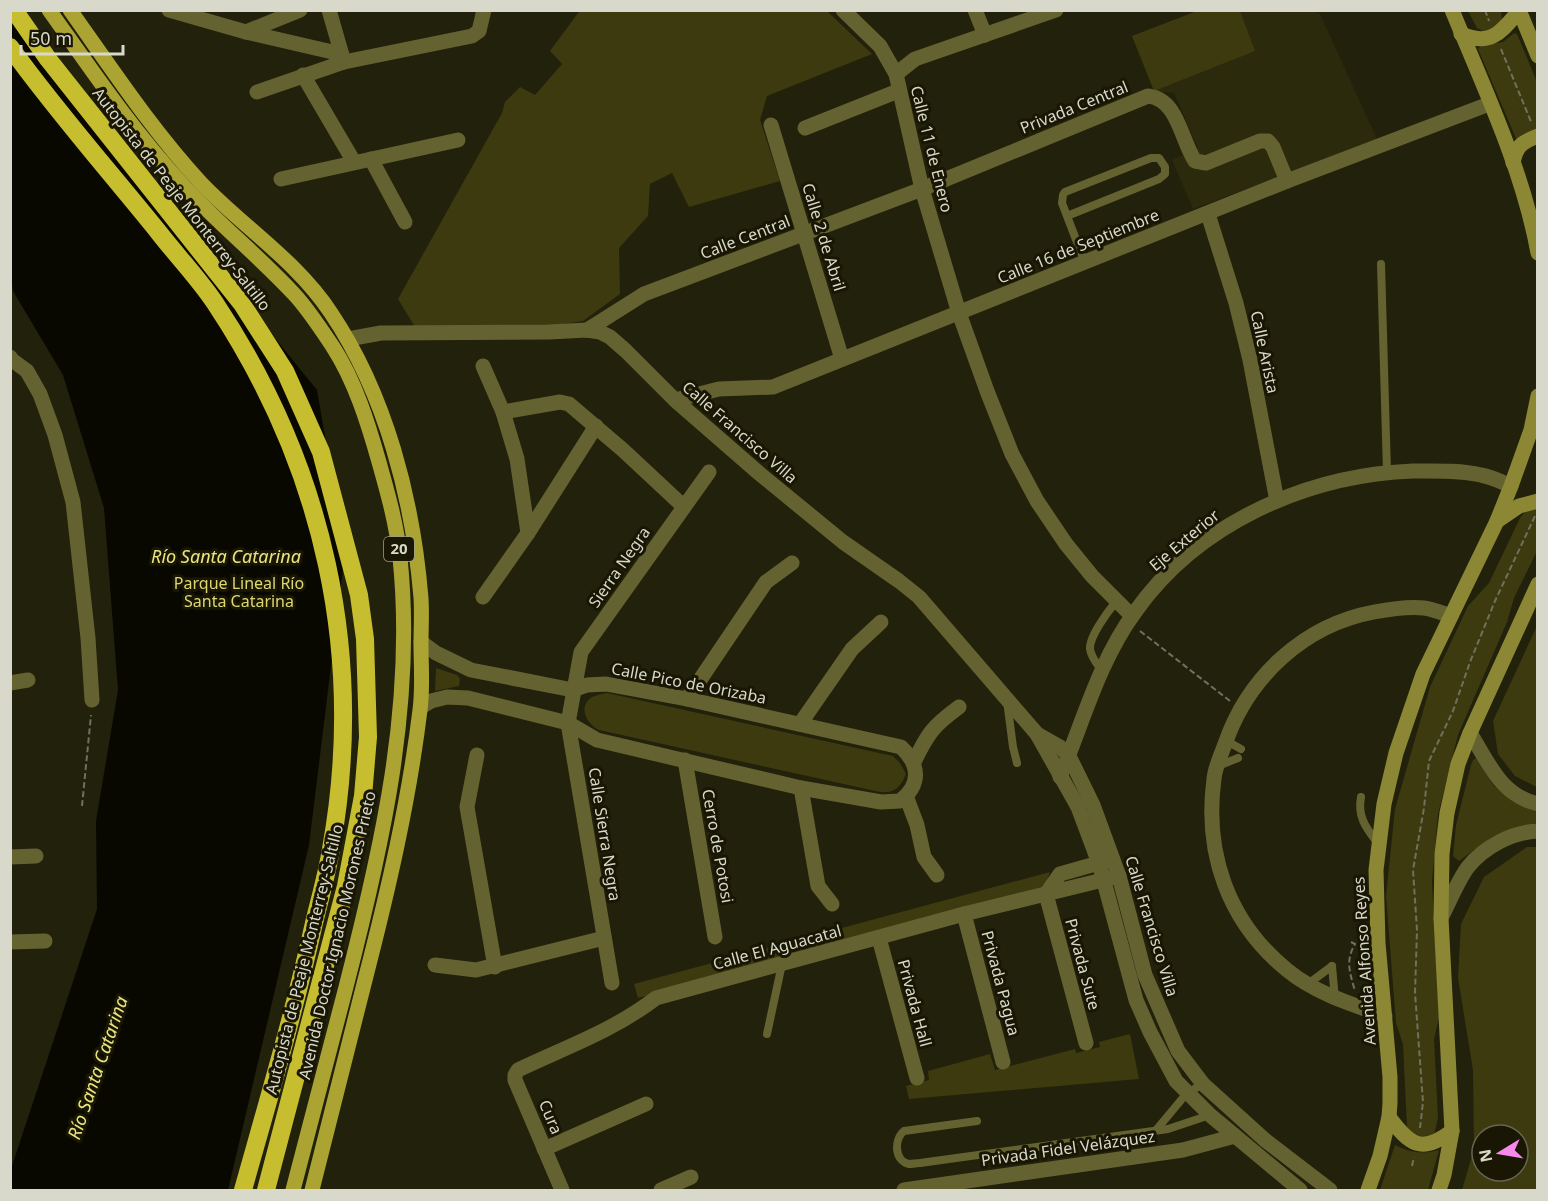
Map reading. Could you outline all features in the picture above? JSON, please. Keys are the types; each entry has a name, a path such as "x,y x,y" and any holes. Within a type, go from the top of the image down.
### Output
{"highway":[{"name":"Autopista de Peaje Monterrey-Saltillo","path":"14,10 48,59 242,304 285,371 321,452 359,595 365,639 368,727 363,796 346,886 266,1191"},
{"name":"Autopista de Peaje Monterrey-Saltillo","path":"10,47 214,300 243,348 291,442 315,514 331,574 344,700 342,767 332,849 303,974 243,1191"}],"main road":[{"name":"Avenida Doctor Ignacio Morones Prieto","path":"49,10 105,88 182,185 296,296 332,346 345,367 358,399 375,447 394,521 400,557 403,603 403,682 393,775 378,857 293,1191"},
{"name":"20","path":"70,10 144,114 178,156 226,208 309,283 348,339 360,362 389,437 409,511 416,549 421,602 421,707 394,865 312,1191"},
{"path":"1452,10 1513,163 1538,253"},
{"path":"1461,34 1481,40 1495,35 1503,30 1519,11 1538,56"},
{"path":"1513,163 1516,150 1520,145 1537,136"},
{"name":"Avenida Alfonso Reyes","path":"1368,1191 1380,1156 1389,1117 1390,1077 1378,943 1376,870 1384,804 1396,753 1423,674 1497,521 1531,430 1538,396"},
{"path":"1497,521 1527,502 1538,501"},
{"path":"1438,1191 1444,1174 1452,1131 1441,918 1442,854 1447,813 1458,764 1470,733 1538,584"},
{"path":"1389,1117 1404,1137 1418,1144 1442,1139 1452,1131"}],"street":[{"path":"169,10 221,17 246,32 343,58"},
{"path":"246,32 300,10"},
{"path":"329,10 343,58"},
{"path":"257,92 343,58 472,36 478,31 484,10"},
{"name":"Calle 11 de Enero","path":"843,10 880,46 896,74 898,92 922,189 959,313 1012,454 1036,501 1066,544 1130,619"},
{"path":"975,10 985,35"},
{"path":"896,74 915,59 1056,10"},
{"path":"303,75 354,162"},
{"path":"806,128 898,92"},
{"name":"Privada Central","path":"922,189 1148,96 1161,99 1170,107 1195,161 1206,163 1260,141 1268,141 1273,147 1287,181"},
{"name":"Calle 16 de Septiembre","path":"675,400 718,389 773,387 1287,181 1490,104"},
{"name":"Calle 2 de Abril","path":"771,125 842,359"},
{"path":"281,179 458,140"},
{"path":"370,159 405,222"},
{"name":"Calle Central","path":"586,330 644,294 922,189"},
{"name":"Calle Arista","path":"1208,214 1236,303 1250,360 1277,501"},
{"name":"Calle Francisco Villa","path":"348,339 381,333 586,330 600,332 610,338 675,400 760,474 843,542 919,597 1037,734 1106,861 1119,876 1146,975 1161,1016 1178,1051 1203,1084 1265,1140 1330,1191"},
{"path":"11,359 27,371 40,394 55,435 73,502 88,638 92,700"},
{"path":"483,366 503,412 517,459 528,534"},
{"path":"503,412 560,402 569,404 683,507"},
{"path":"483,597 528,534 596,426"},
{"name":"Eje Exterior","path":"1060,777 1102,671 1130,619 1170,572 1229,524 1277,501 1316,487 1387,472 1433,471 1481,475 1511,486"},
{"name":"Sierra Negra","path":"573,690 581,652 709,472"},
{"path":"687,699 766,582 792,563"},
{"path":"1385,1016 1335,999 1308,984 1287,971 1259,944 1240,917 1225,888 1217,858 1211,817 1214,776 1227,737 1241,709 1259,682 1294,647 1338,622 1390,609 1424,608 1450,616"},
{"path":"800,724 852,649 881,622"},
{"name":"Calle Pico de Orizaba","path":"421,642 436,653 471,670 573,690 587,685 606,684 687,699 901,747 914,762"},
{"path":"468,698 471,670"},
{"path":"10,683 28,680"},
{"name":"Calle Sierra Negra","path":"573,690 568,723 612,983"},
{"path":"421,707 431,701 447,697 468,698 568,723 597,740 801,788 881,802 893,802 906,796 915,779 914,762 924,741 935,725 959,707"},
{"path":"1470,733 1496,775 1510,792 1524,801 1538,804"},
{"name":"Calle Francisco Villa","path":"1037,734 1060,747 1069,756 1093,805 1106,861 1104,879 1136,1000 1176,1081 1210,1115 1300,1191"},
{"path":"477,755 467,807 495,967"},
{"name":"Cerro de Potosi","path":"685,760 715,937"},
{"path":"801,788 818,886 832,904"},
{"path":"906,796 917,825 924,857 937,875"},
{"path":"1441,918 1468,867 1491,847 1508,837 1528,831 1538,831"},
{"path":"10,857 36,856"},
{"path":"1046,894 1060,874 1106,861"},
{"name":"Calle El Aguacatal","path":"530,1064 632,1017 656,998 964,914 1119,876"},
{"name":"Privada Sute","path":"1046,894 1086,1043"},
{"name":"Privada Pagua","path":"964,914 1003,1062"},
{"path":"435,965 476,970 495,967 603,938"},
{"name":"Privada Hall","path":"879,938 917,1078"},
{"path":"10,942 45,941"},
{"path":"1164,1059 1178,1051"},
{"name":"Cura","path":"530,1064 518,1070 515,1080 562,1191"},
{"path":"544,1149 646,1104"},
{"name":"Privada Fidel Velázquez","path":"904,1190 1183,1150 1235,1136"},
{"path":"662,1191 691,1177"}],"lane":[{"path":"1067,216 1159,179 1165,174 1164,164 1159,158 1151,158 1068,190 1062,199 1067,216 1085,263"},
{"path":"1381,264 1387,472"},
{"path":"1102,671 1092,655 1090,644 1103,618 1116,602"},
{"path":"1006,700 1017,763"},
{"path":"1227,737 1232,744 1242,749"},
{"path":"1217,766 1238,758"},
{"path":"1361,797 1359,807 1362,822 1379,845"},
{"path":"767,1034 782,964"},
{"path":"1308,984 1332,966 1335,999"},
{"path":"1157,1129 1188,1093 1203,1084"},
{"path":"977,1121 904,1131 897,1137 898,1154 902,1161 908,1164 920,1163 1176,1127 1210,1115"}],"path":[{"path":"1485,10 1537,136"},
{"path":"1130,619 1241,709"},
{"path":"82,806 92,700"},
{"path":"1351,942 1354,944 1348,957 1348,963 1360,1008"}],"shaded area":[{"path":"1311,10 1320,14 1377,139 1193,209 1172,160 1198,148 1174,93 1154,91 1132,36 1197,11"},
{"path":"582,11 827,11 872,54 767,96 760,120 780,181 689,207 672,173 650,184 648,216 619,248 620,294 583,321 550,326 415,327 398,299 502,113 505,102 520,87 535,95 562,64 550,51 578,13"},
{"path":"1197,11 1240,11 1255,51 1154,91 1132,36"},
{"path":"1468,11 1501,11 1502,20 1498,28 1485,32 1477,28"},
{"path":"1514,33 1517,34 1537,82 1538,129 1517,141 1478,49 1481,45 1503,42"},
{"path":"1538,507 1537,551 1514,598 1507,622 1458,735 1438,814 1432,882 1439,1018 1434,1039 1438,1118 1434,1136 1415,1141 1407,1127 1403,1044 1396,1023 1386,896 1395,809 1430,687 1468,606 1489,583 1520,518 1527,509"},
{"path":"1537,626 1537,787 1515,776 1498,754 1493,721"},
{"path":"436,668 457,675 460,679 459,686 435,691"},
{"path":"607,693 893,756 906,774 896,789 880,792 599,730 588,720 584,710 592,697"},
{"path":"1476,758 1494,786 1512,801 1537,812 1537,823 1515,828 1491,838 1459,861 1453,856 1456,825 1471,765"},
{"path":"1527,847 1538,847 1537,1190 1462,1190 1470,1163 1470,1183 1530,1183 1530,1123 1474,1123 1473,1070 1458,978 1461,924 1484,877"},
{"path":"1050,872 1044,889 638,998 634,984"},
{"path":"1130,1034 1139,1079 909,1099 906,1086 929,1080 928,1071 990,1054 995,1070 1075,1049 1076,1053 1100,1047 1099,1042"},
{"path":"1395,1145 1417,1152 1439,1150 1428,1190 1380,1190"}],"water":[{"name":"Río Santa Catarina","path":"10,11 317,390 345,552 309,845 228,1190 11,1190 10,1172 97,909 96,821 118,690 104,508 63,375 13,291 11,275"}],"park label":[{"name":"Parque Lineal Río Santa Catarina","path":"239,592"}]}
